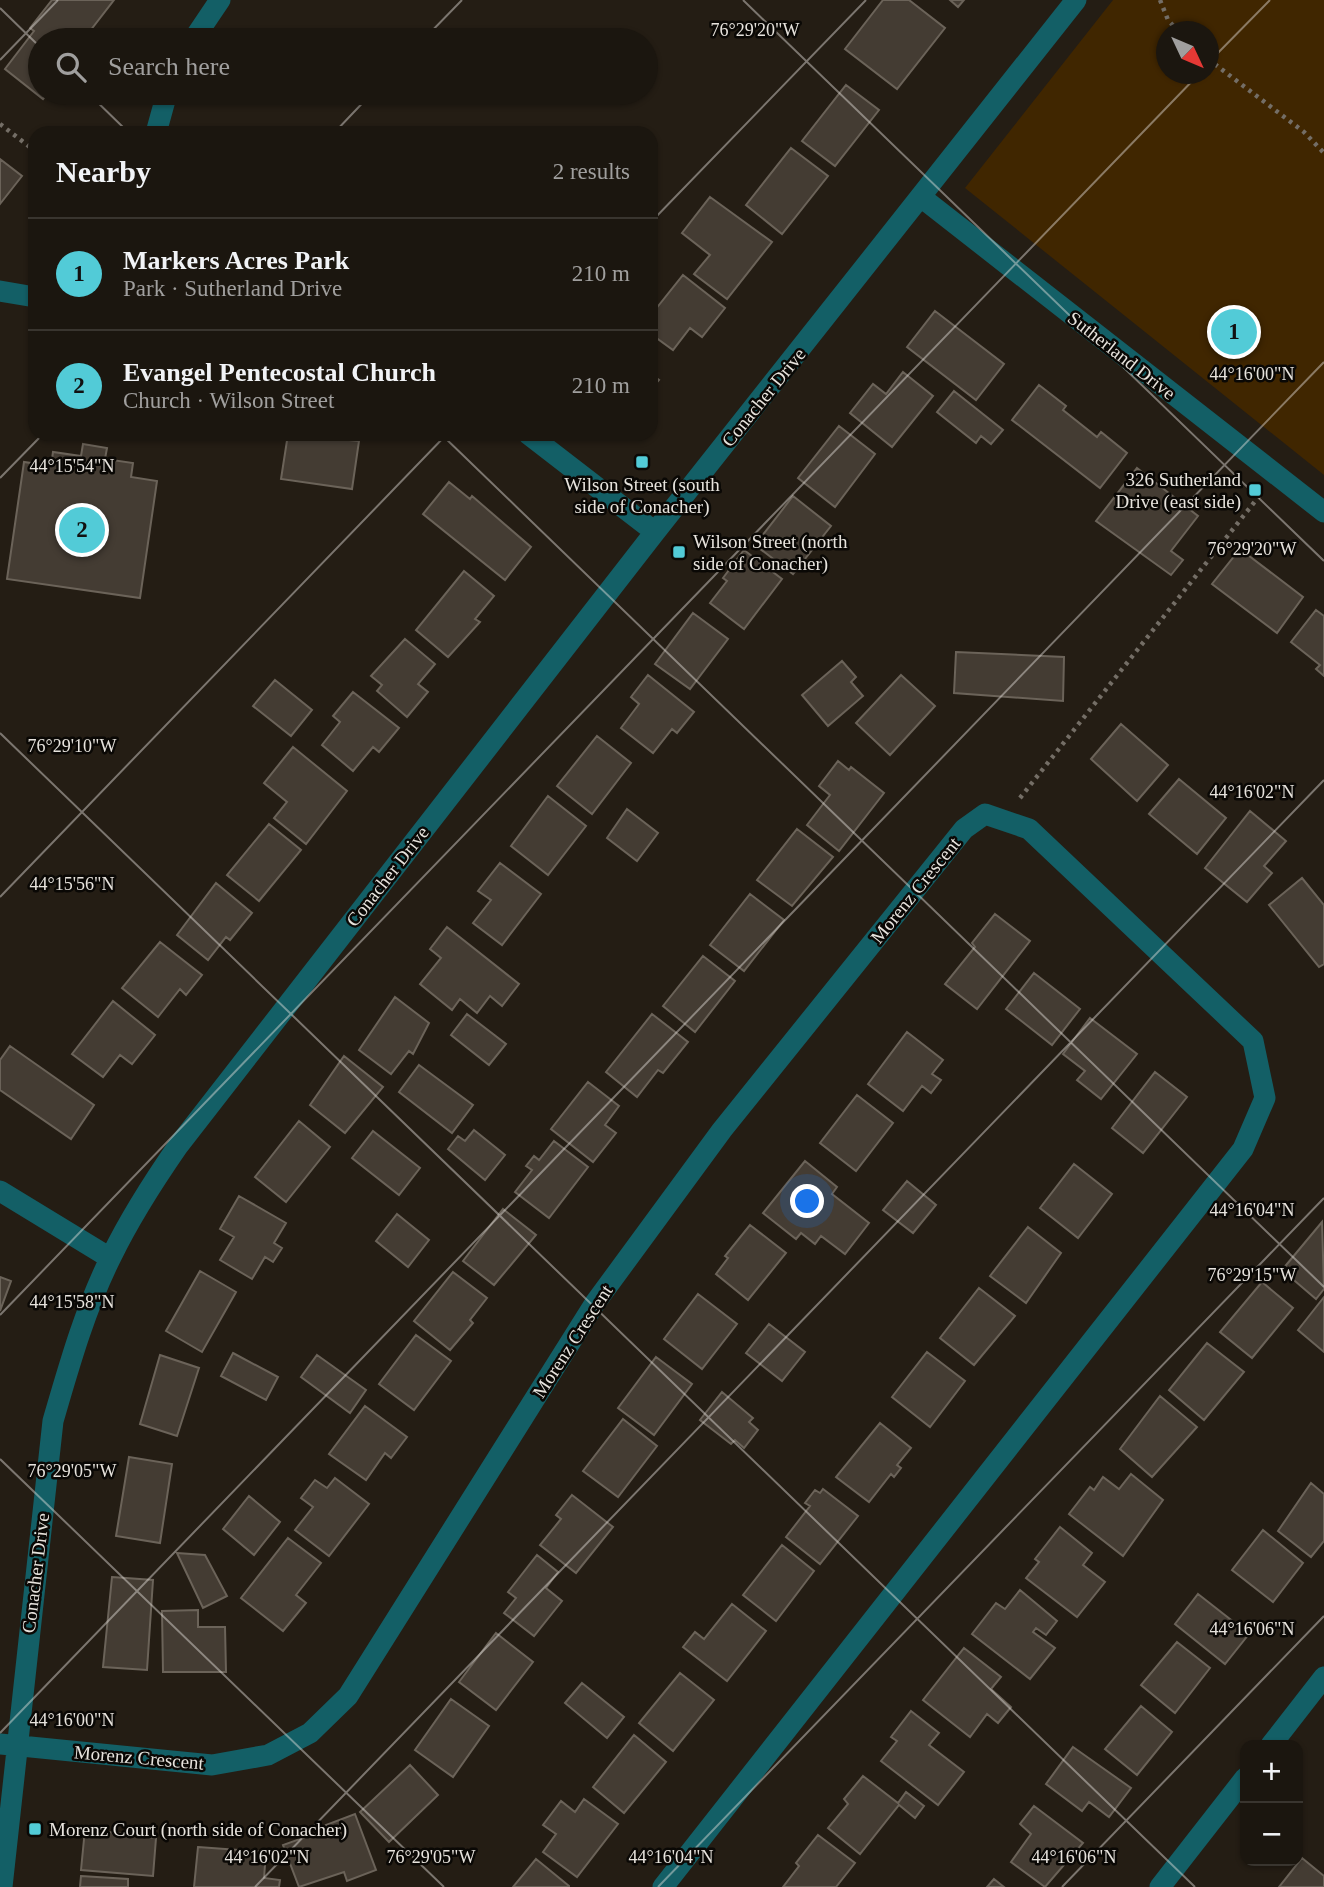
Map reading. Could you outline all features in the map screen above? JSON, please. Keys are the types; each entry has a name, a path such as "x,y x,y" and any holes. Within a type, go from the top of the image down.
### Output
{"street":[{"path":"201,28 220,0"},
{"name":"Conacher Drive","path":"2,1887 8,1745 53,1421 75,1348 110,1258 149,1188 178,1146 655,532 1076,0"},
{"path":"158,126 164,105"},
{"name":"Sutherland Drive","path":"921,197 1324,512"},
{"path":"0,291 28,296"},
{"path":"537,441 655,532"},
{"name":"Morenz Crescent","path":"8,1745 212,1765 268,1755 310,1733 348,1696 595,1303 722,1130 964,830 985,814 1029,829 1253,1041 1265,1098 1243,1149 663,1887"},
{"path":"0,1191 110,1258"},
{"path":"1275,1740 1324,1677"},
{"path":"1160,1887 1240,1784"}],"path":[{"path":"1160,0 1169,21"},
{"path":"1219,67 1304,132 1324,153"},
{"path":"0,124 28,146"},
{"path":"1002,821 1276,475"}],"shaded area":[{"path":"1113,0 1324,0 1324,475 965,188"}],"building":[{"path":"52,0 114,0 92,28 30,28"},
{"path":"883,0 909,0 945,28 897,89 845,49"},
{"path":"950,0 964,0 958,7"},
{"path":"28,39 28,87 5,69"},
{"path":"846,85 879,110 835,166 802,141"},
{"path":"791,148 828,176 782,234 746,205"},
{"path":"0,159 22,176 0,204"},
{"path":"710,197 772,242 727,299 694,274 710,255 682,233"},
{"path":"683,275 725,308 702,337 690,328 673,350 658,339 658,306"},
{"path":"935,311 1004,364 976,400 907,347"},
{"path":"903,372 933,396 892,447 850,413 873,384 886,394"},
{"path":"1039,385 1066,406 1063,410 1097,437 1101,432 1127,453 1100,488 1012,420"},
{"path":"954,391 1003,430 991,444 981,436 976,443 937,412"},
{"path":"839,426 875,454 835,507 798,478"},
{"path":"287,441 359,441 352,489 281,479"},
{"path":"83,444 107,448 105,459 133,463 131,477 157,481 140,598 7,579 24,462 51,466 53,452 81,456"},
{"path":"1137,468 1198,516 1171,551 1183,560 1171,575 1096,521"},
{"path":"449,482 470,499 472,496 531,547 505,580 423,514"},
{"path":"793,496 831,526 793,574 755,545"},
{"path":"1240,549 1303,597 1277,633 1212,584"},
{"path":"744,550 782,579 744,629 710,603 727,581 723,578"},
{"path":"464,571 494,596 475,619 480,622 448,657 416,630"},
{"path":"1316,610 1324,616 1324,676 1316,669 1320,665 1291,642"},
{"path":"693,613 728,639 690,689 655,664"},
{"path":"405,639 435,664 418,684 428,692 407,717 377,691 382,685 371,676"},
{"path":"956,652 1064,657 1063,701 954,693"},
{"path":"842,661 856,677 851,682 863,696 828,726 802,695"},
{"path":"648,675 694,712 677,733 672,729 653,753 621,728 639,704 631,697"},
{"path":"901,675 935,706 890,755 856,723"},
{"path":"275,680 312,710 291,736 253,706"},
{"path":"353,692 399,728 379,752 373,747 353,771 322,745 340,722 333,716"},
{"path":"1121,724 1168,765 1137,801 1091,759"},
{"path":"597,736 631,763 592,814 557,786"},
{"path":"293,747 347,791 306,844 274,818 287,802 264,783"},
{"path":"838,761 849,770 851,767 884,793 839,851 807,825 830,795 819,786"},
{"path":"1179,779 1226,818 1197,854 1149,814"},
{"path":"548,796 586,826 548,875 511,846"},
{"path":"627,809 658,833 637,861 607,838"},
{"path":"1250,811 1286,841 1264,866 1272,873 1247,902 1205,868"},
{"path":"269,824 301,850 259,901 227,875"},
{"path":"797,829 833,857 792,906 757,880"},
{"path":"500,863 541,894 502,945 473,923 491,900 478,891"},
{"path":"1302,878 1324,905 1324,964 1319,967 1269,905"},
{"path":"216,883 252,913 230,940 226,937 208,960 177,935"},
{"path":"750,894 784,920 744,971 710,945"},
{"path":"995,914 1030,941 977,1009 945,984 975,947 972,943"},
{"path":"447,927 519,984 502,1006 490,996 477,1013 460,999 452,1010 420,984 441,958 430,949"},
{"path":"160,942 202,975 186,995 180,989 158,1017 122,988"},
{"path":"703,956 735,981 695,1032 663,1006"},
{"path":"1034,973 1080,1009 1052,1045 1006,1009"},
{"path":"395,997 429,1023 413,1054 409,1051 391,1074 359,1050"},
{"path":"113,1001 155,1035 132,1064 120,1055 103,1077 72,1054"},
{"path":"467,1014 506,1044 489,1065 451,1035"},
{"path":"652,1014 688,1042 663,1073 658,1070 637,1097 606,1072"},
{"path":"1090,1018 1137,1054 1101,1099 1077,1080 1085,1071 1063,1054"},
{"path":"907,1032 943,1060 932,1074 941,1080 931,1093 922,1086 903,1111 868,1084"},
{"path":"10,1046 94,1105 71,1139 0,1090 0,1060"},
{"path":"344,1056 383,1087 345,1133 310,1105"},
{"path":"419,1065 473,1105 452,1133 399,1092"},
{"path":"1155,1072 1187,1097 1143,1153 1112,1128"},
{"path":"588,1082 619,1106 605,1125 616,1133 593,1162 551,1129"},
{"path":"857,1095 893,1123 856,1171 820,1143"},
{"path":"299,1121 330,1147 286,1202 255,1177"},
{"path":"474,1130 505,1155 485,1180 448,1149 458,1136 465,1141"},
{"path":"373,1131 420,1168 399,1195 352,1158"},
{"path":"554,1141 588,1167 549,1218 515,1192 532,1170 526,1166 534,1156 539,1160"},
{"path":"805,1161 837,1187 832,1194 869,1223 845,1254 821,1236 815,1244 801,1233 796,1239 763,1213"},
{"path":"1074,1164 1112,1194 1078,1238 1040,1208"},
{"path":"907,1181 936,1205 913,1233 883,1210"},
{"path":"239,1196 286,1223 274,1243 282,1248 273,1262 265,1257 252,1279 220,1260 234,1237 220,1229"},
{"path":"503,1209 536,1235 494,1285 463,1261"},
{"path":"397,1214 429,1240 408,1267 376,1241"},
{"path":"1322,1222 1324,1289 1316,1299 1282,1270"},
{"path":"750,1225 786,1253 748,1300 716,1274 728,1258 725,1256"},
{"path":"1028,1227 1061,1253 1026,1303 990,1276"},
{"path":"200,1271 236,1292 202,1352 166,1331"},
{"path":"453,1272 487,1298 470,1320 473,1323 450,1350 414,1321"},
{"path":"0,1277 11,1281 0,1311"},
{"path":"1262,1282 1293,1308 1252,1358 1220,1332"},
{"path":"979,1288 1015,1316 974,1365 940,1338"},
{"path":"698,1294 737,1324 702,1369 664,1339"},
{"path":"1324,1297 1324,1352 1298,1330"},
{"path":"769,1324 805,1352 782,1381 746,1353"},
{"path":"416,1335 451,1361 414,1410 379,1384"},
{"path":"1207,1343 1244,1372 1204,1420 1169,1390"},
{"path":"927,1352 965,1381 930,1427 892,1397"},
{"path":"233,1353 278,1377 266,1400 221,1376"},
{"path":"160,1355 199,1368 177,1436 140,1424"},
{"path":"317,1355 366,1390 350,1413 301,1377"},
{"path":"656,1357 692,1384 654,1435 618,1408"},
{"path":"722,1392 753,1418 749,1422 758,1430 744,1448 735,1440 731,1444 700,1420"},
{"path":"1160,1396 1197,1427 1152,1477 1120,1449"},
{"path":"365,1406 407,1437 391,1458 385,1453 366,1480 329,1454"},
{"path":"623,1419 657,1446 618,1497 583,1471"},
{"path":"880,1423 911,1448 897,1465 901,1468 894,1477 891,1474 869,1502 836,1477"},
{"path":"129,1457 172,1464 160,1543 116,1536"},
{"path":"1131,1474 1163,1500 1123,1556 1069,1514 1090,1487 1094,1490 1103,1477 1119,1489"},
{"path":"335,1478 369,1504 329,1556 295,1530 313,1507 301,1498 315,1480 327,1488"},
{"path":"1311,1483 1324,1494 1324,1541 1311,1557 1278,1531"},
{"path":"823,1489 858,1516 820,1564 786,1537 810,1506 805,1503 815,1490 820,1493"},
{"path":"572,1495 613,1527 576,1573 540,1545 561,1519 556,1515"},
{"path":"249,1496 280,1522 254,1555 223,1529"},
{"path":"1060,1527 1092,1553 1083,1565 1105,1582 1077,1617 1026,1578 1039,1562 1035,1559"},
{"path":"1263,1530 1303,1563 1273,1602 1232,1570"},
{"path":"288,1538 321,1563 296,1595 306,1603 283,1631 241,1598"},
{"path":"782,1545 814,1571 776,1621 743,1595"},
{"path":"177,1553 205,1555 227,1596 203,1608"},
{"path":"537,1555 558,1572 546,1588 562,1601 534,1636 504,1613 516,1598 508,1592"},
{"path":"112,1577 153,1580 147,1670 103,1667"},
{"path":"1020,1590 1057,1621 1046,1635 1036,1628 1033,1632 1055,1648 1030,1679 972,1634 996,1603 1005,1609"},
{"path":"1198,1594 1249,1634 1225,1664 1175,1624"},
{"path":"732,1604 766,1631 727,1681 683,1647 695,1632 704,1639"},
{"path":"198,1610 198,1627 225,1627 226,1672 163,1672 162,1611"},
{"path":"496,1633 533,1662 496,1710 459,1682"},
{"path":"1177,1642 1210,1668 1175,1713 1141,1685"},
{"path":"964,1648 1001,1677 991,1689 1011,1707 998,1723 987,1714 970,1737 923,1700"},
{"path":"680,1673 714,1700 673,1751 639,1723"},
{"path":"582,1683 624,1717 607,1738 565,1703"},
{"path":"451,1699 489,1726 453,1777 415,1750"},
{"path":"1141,1706 1172,1732 1137,1775 1105,1749"},
{"path":"911,1711 939,1733 929,1745 964,1772 938,1805 881,1761 897,1741 891,1737"},
{"path":"634,1735 666,1762 624,1813 593,1787"},
{"path":"1073,1747 1131,1788 1109,1817 1089,1802 1082,1811 1046,1784"},
{"path":"410,1765 438,1795 389,1842 360,1812"},
{"path":"863,1776 898,1803 906,1792 924,1806 915,1818 899,1805 860,1854 828,1828 848,1804 844,1799"},
{"path":"584,1799 618,1824 577,1877 543,1852 556,1834 543,1825 561,1801 575,1812"},
{"path":"1034,1806 1083,1843 1045,1887 1011,1862 1031,1834 1020,1824"},
{"path":"355,1814 376,1870 347,1881 344,1872 299,1887 283,1845 328,1829 326,1825"},
{"path":"85,1829 156,1838 153,1876 81,1870"},
{"path":"818,1835 855,1863 836,1887 783,1887 799,1866 796,1863"},
{"path":"198,1847 266,1852 264,1878 280,1880 279,1887 194,1887"},
{"path":"536,1859 569,1886 569,1887 513,1887"},
{"path":"1303,1859 1324,1876 1324,1887 1279,1887 1296,1866 1303,1866"},
{"path":"81,1876 128,1879 128,1887 80,1887"},
{"path":"994,1879 1004,1887 987,1887"}],"place":[{"name":"Markers Acres Park","path":"1234,332"},
{"name":"Wilson Street (south side of Conacher)","path":"642,462"},
{"name":"326 Sutherland Drive (east side)","path":"1255,490"},
{"name":"Evangel Pentecostal Church","path":"82,530"},
{"name":"Wilson Street (north side of Conacher)","path":"679,552"},
{"name":"Morenz Court (north side of Conacher)","path":"35,1829"}]}
